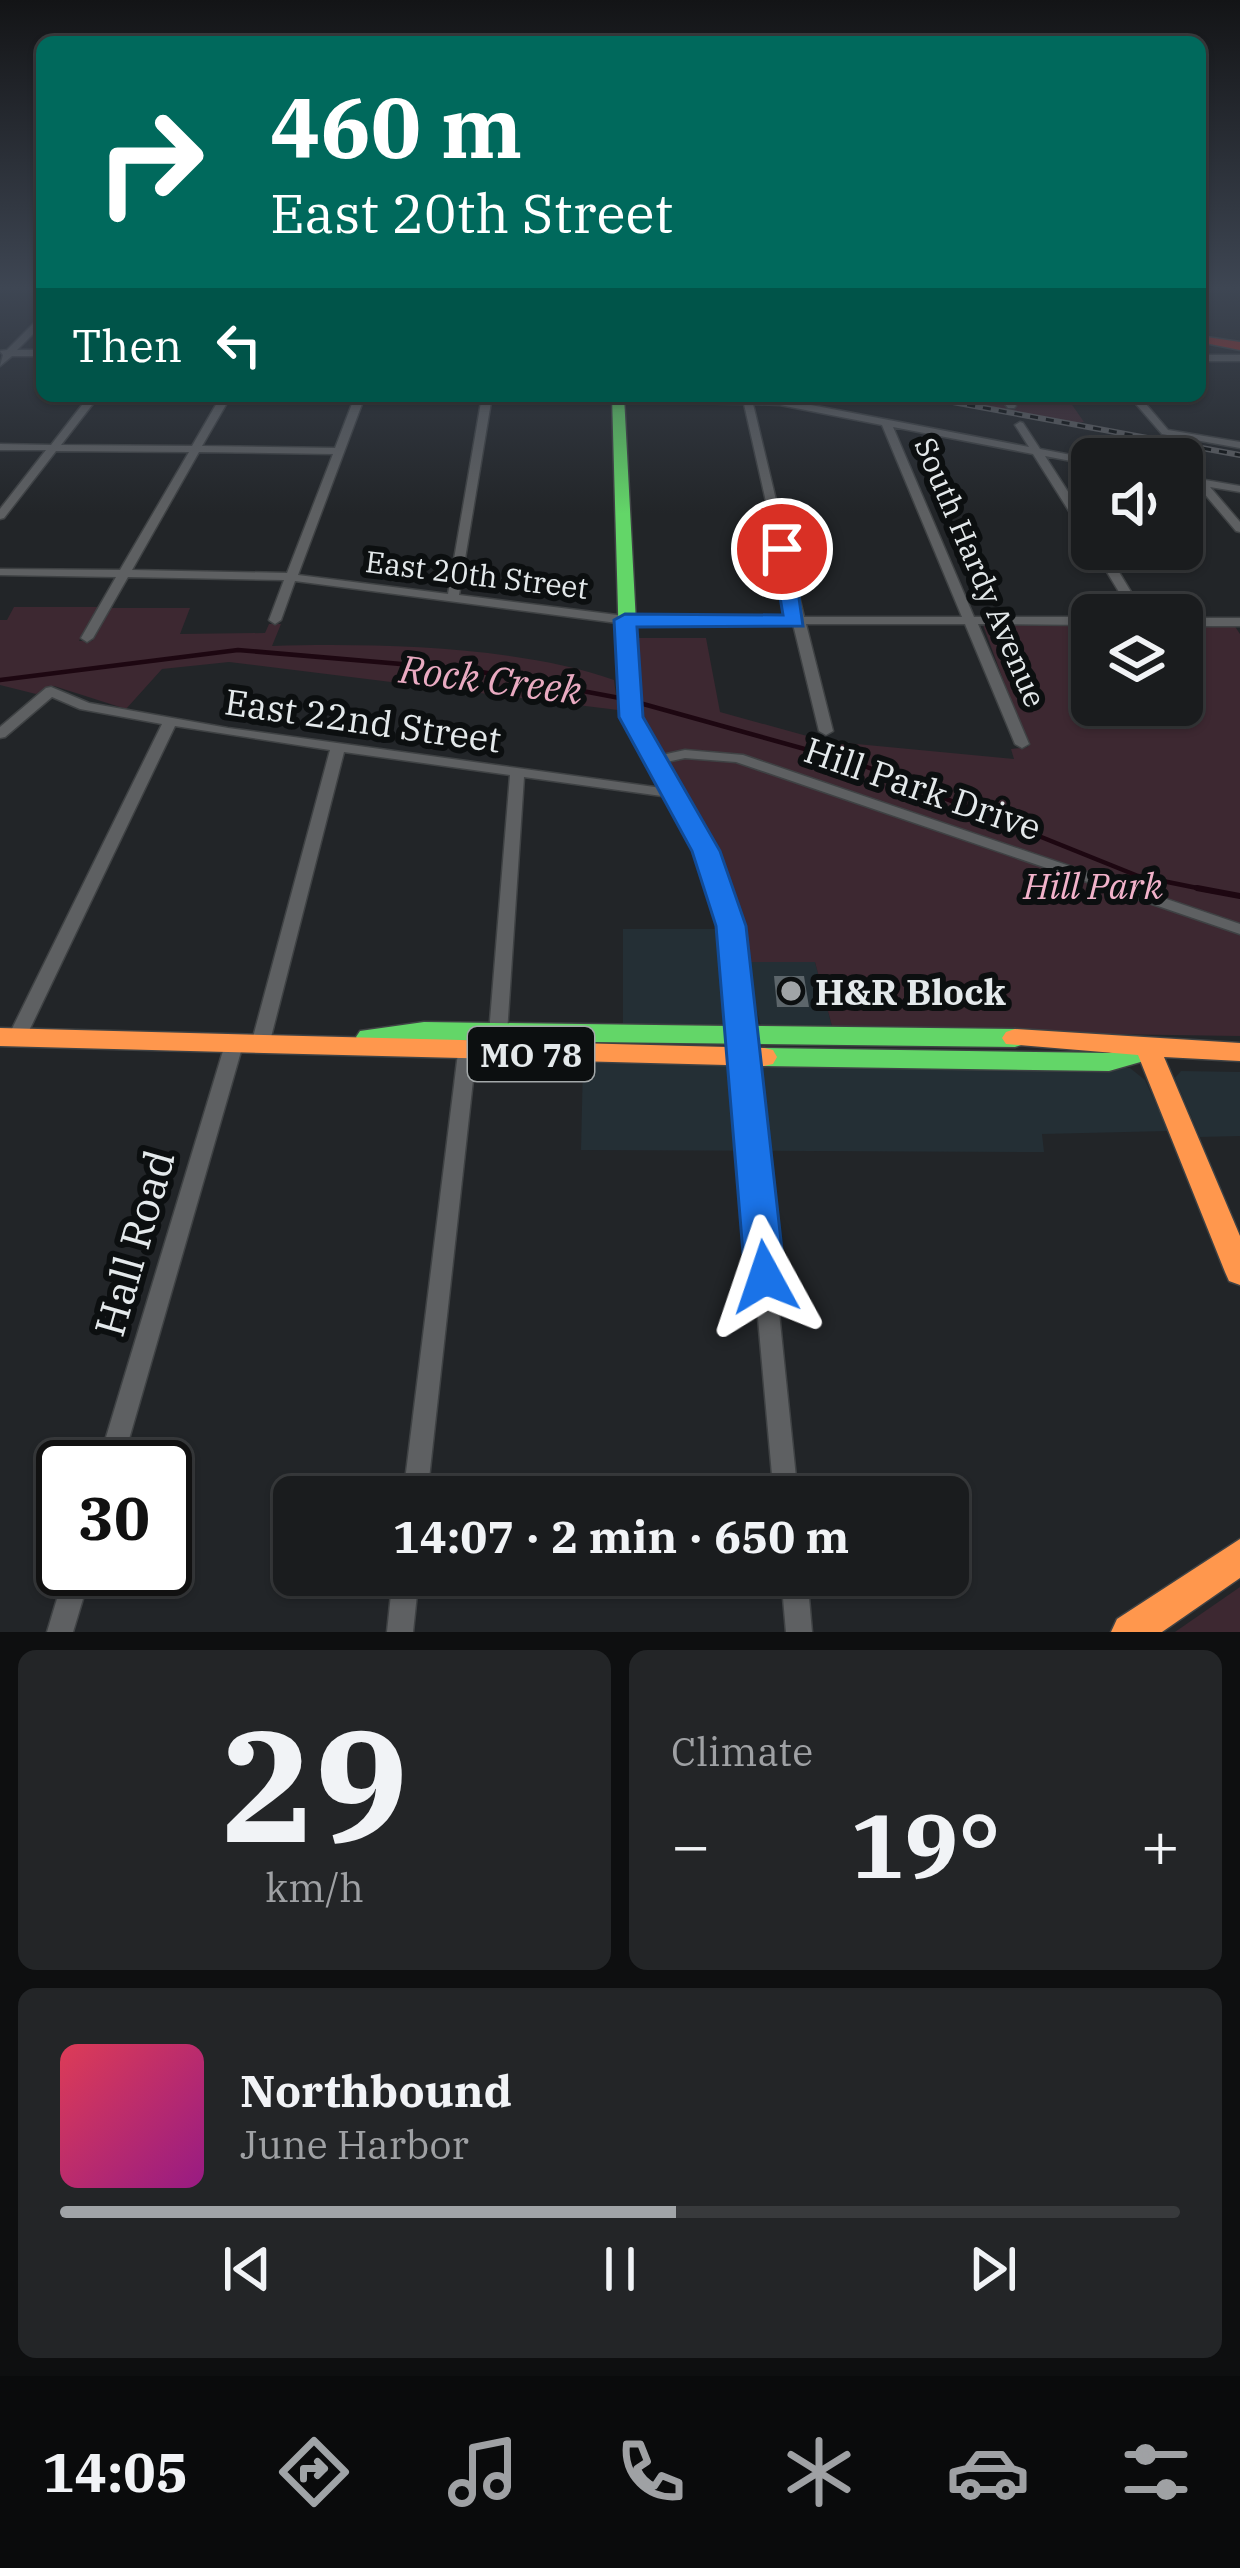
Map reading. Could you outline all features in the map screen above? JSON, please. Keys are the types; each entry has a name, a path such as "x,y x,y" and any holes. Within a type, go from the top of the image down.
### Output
{"street":[{"path":"0,515 89,402"},
{"path":"87,638 222,402"},
{"path":"275,620 358,402"},
{"path":"454,598 486,402"},
{"path":"618,402 631,717 669,794 706,851 731,926 784,1476"},
{"path":"748,402 769,477 796,621 826,731"},
{"path":"770,402 1071,458"},
{"path":"1139,402 1163,431 1240,445"},
{"name":"South Hardy Avenue","path":"886,422 1022,744"},
{"path":"1020,425 1071,506"},
{"path":"0,447 340,451"},
{"path":"1203,483 1240,488"},
{"path":"1203,484 1240,529"},
{"name":"East 20th Street","path":"0,572 292,578 625,620 1071,621"},
{"path":"1203,622 1240,622"},
{"name":"East 22nd Street","path":"0,734 51,691 85,706 669,794"},
{"path":"8,1037 171,720"},
{"path":"261,1041 338,747"},
{"name":"Hill Park Drive","path":"653,761 685,754 738,758 1238,928"},
{"path":"498,1033 517,772"},
{"name":"MO 78","path":"319,1042 424,1031 743,1046"},
{"name":"MO 78","path":"8,1037 319,1042 466,1053 1096,1039 1148,1051 1240,1052"},
{"name":"Hall Road","path":"117,1440 235,1041"},
{"path":"1148,1051 1240,1272"},
{"path":"418,1476 466,1053"},
{"path":"1130,1632 1240,1557"},
{"path":"60,1632 71,1596"},
{"path":"400,1632 404,1596"},
{"path":"796,1596 799,1632"}],"shaded area":[{"path":"623,929 722,929 731,1025 623,1027"},
{"path":"743,962 815,962 833,1030 761,1026"},
{"path":"583,1063 1130,1068 1145,1080 1168,1131 1042,1134 1044,1152 581,1150"},
{"path":"1181,1071 1240,1072 1240,1136 1200,1137 1175,1078"}],"green space":[{"path":"967,402 1070,402 1084,422"},
{"path":"14,607 98,607 79,641 92,641 111,608 190,608 180,634 265,633 269,624 281,624 272,646 400,646 534,660 614,680 618,710 229,662 162,669 126,709 54,686 36,694 0,685 0,620 7,620"},
{"name":"Hill Park","path":"983,625 1071,625 1071,726 1203,726 1203,625 1234,625 1240,634 1240,1036 833,1030 815,962 743,962 649,743 640,714 635,638 706,638 720,712 825,741 1014,759 1011,749 1028,747"},
{"path":"1240,1587 1240,1632 1175,1632"}],"building":[{"name":"H&R Block","path":"774,976 804,976 809,1007 777,1007"}],"waterway":[{"name":"Rock Creek","path":"0,680 238,650 471,670 625,699"},
{"name":"Rock Creek","path":"636,702 862,765 1138,876 1199,888"},
{"name":"Rock Creek","path":"1199,888 1240,896"},
{"name":"Rock Creek","path":"1199,888 1212,891"}],"railway":[{"path":"953,402 1240,455"}],"traffic: fast":[{"path":"618,402 631,717 706,851 721,891 731,926 742,1035"},
{"path":"369,1037 424,1031 1015,1038"},
{"path":"764,1057 1109,1062 1149,1051"}],"traffic: slow":[{"path":"0,1037 764,1057"},
{"path":"1015,1038 1240,1052"},
{"path":"1149,1051 1240,1272"},
{"path":"1130,1632 1240,1557"}],"place":[{"name":"H&R Block","path":"791,991"}],"route":[{"path":"765,1277 731,926 706,851 669,794 631,717 625,620 796,621 782,549"}]}
